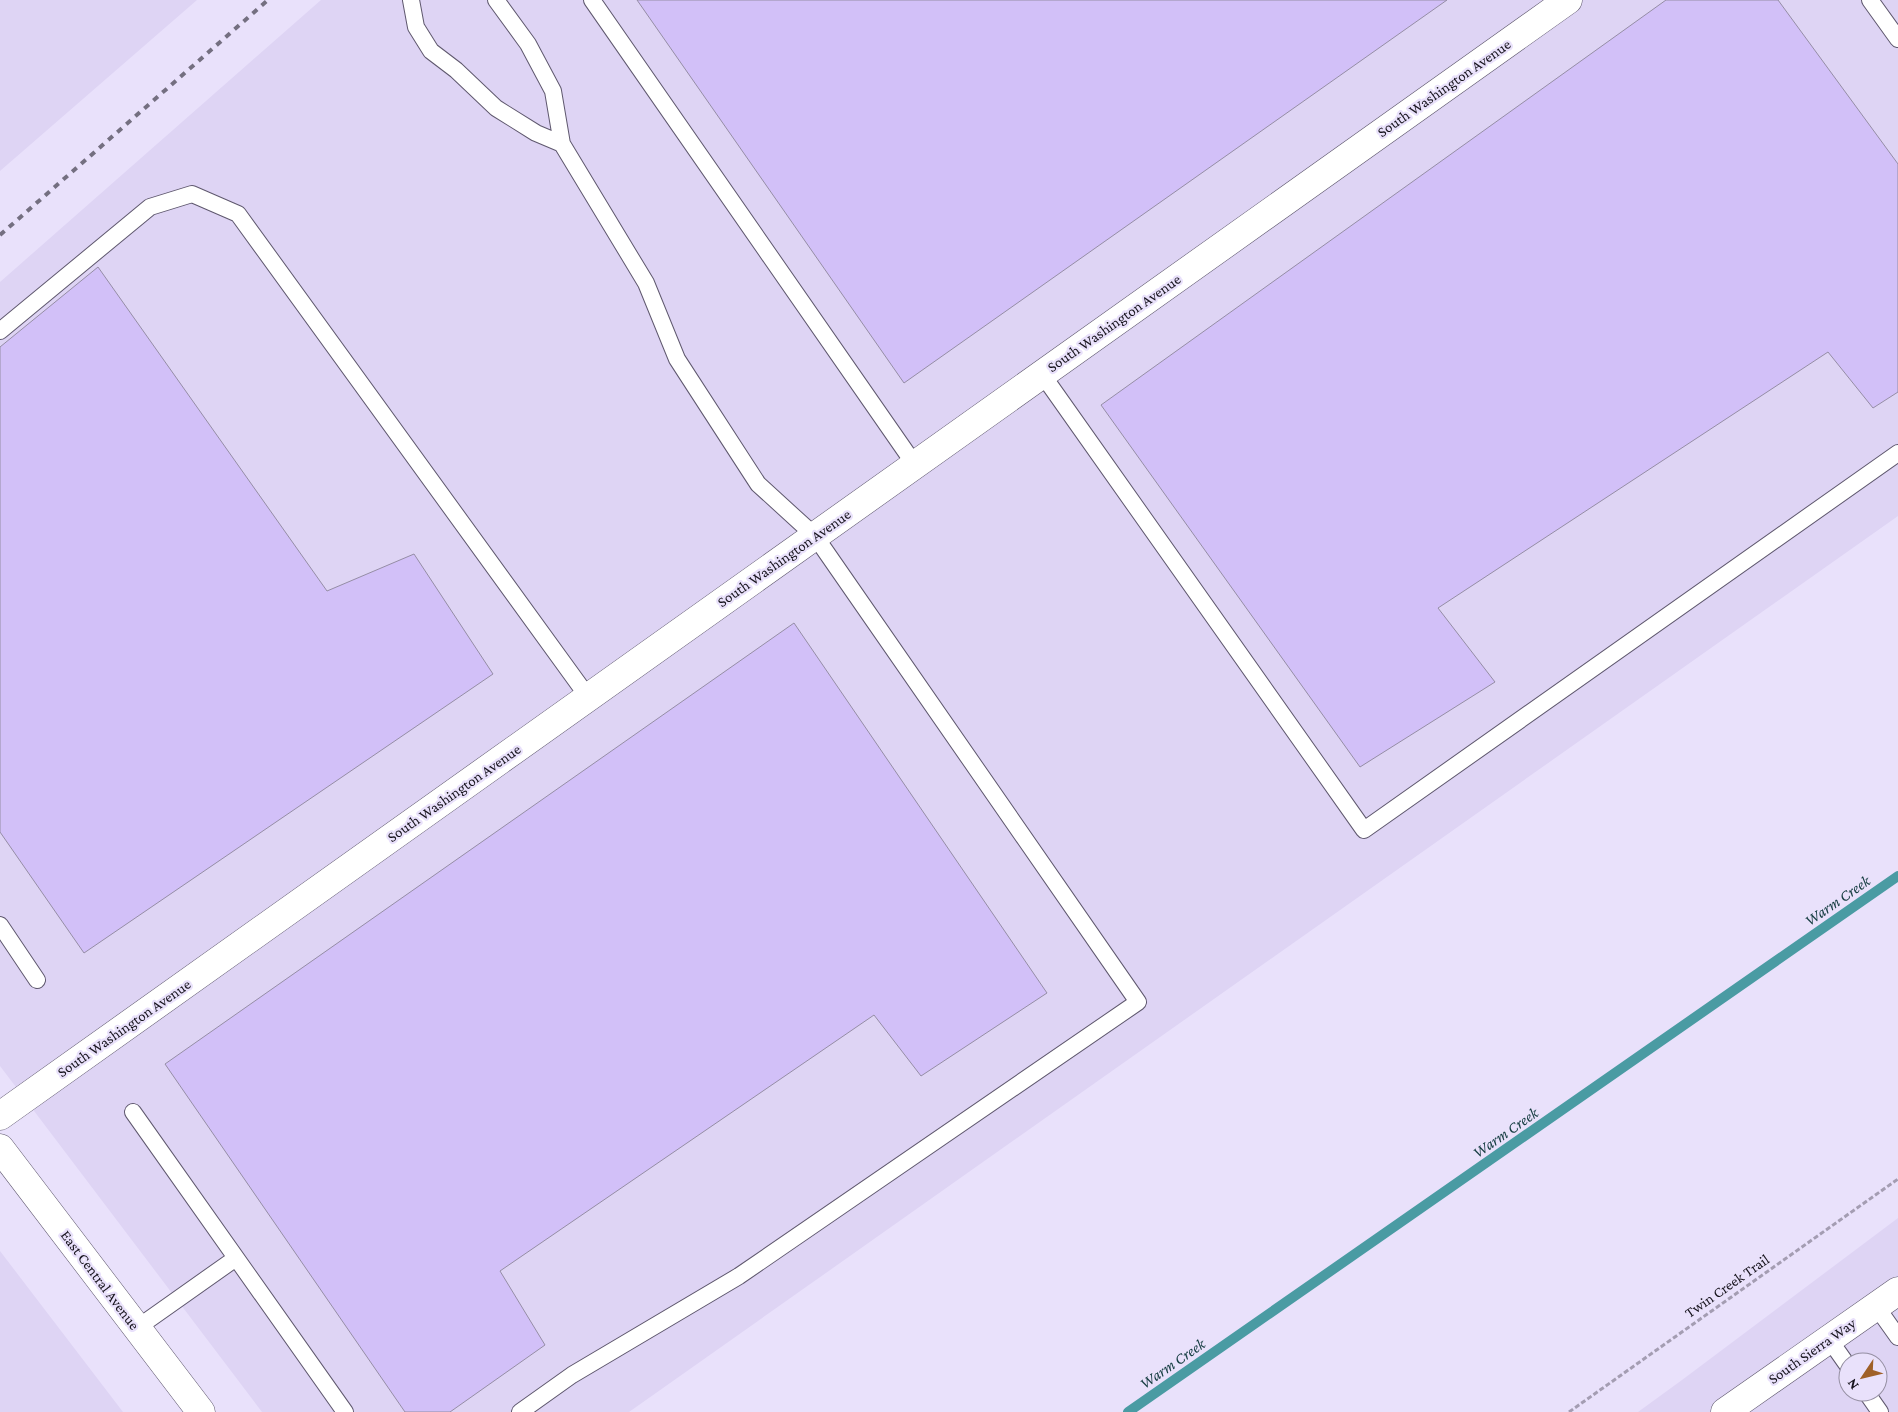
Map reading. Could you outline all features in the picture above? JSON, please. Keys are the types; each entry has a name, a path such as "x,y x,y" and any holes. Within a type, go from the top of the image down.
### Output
{"street":[{"name":"South Washington Avenue","path":"0,1116 1568,0"},
{"name":"East Central Avenue","path":"0,1148 201,1412"},
{"name":"South Sierra Way","path":"1725,1412 1898,1291"}],"lane":[{"path":"411,0 416,28 431,51 456,70 496,108 536,134 562,144"},
{"path":"496,0 528,44 553,91 562,144 646,283 678,359 758,484 815,536 1138,1002 740,1276 572,1375 520,1412"},
{"path":"592,0 915,464"},
{"path":"1870,0 1898,39"},
{"path":"0,331 150,207 192,194 238,214 588,697"},
{"path":"1042,374 1364,830 1898,453"},
{"path":"0,926 37,980"},
{"path":"133,1112 345,1412"},
{"path":"136,1328 236,1258"},
{"path":"1876,1306 1898,1337"},
{"path":"1829,1339 1838,1352"}],"path":[{"name":"Twin Creek Trail","path":"1569,1412 1898,1179"}],"shaded area":[{"path":"0,0 197,0 0,171"},
{"path":"321,0 1898,0 1898,516 629,1412 262,1412 0,1066 0,282"},
{"path":"1898,1218 1898,1412 1638,1412 1682,1380"},
{"path":"0,1251 123,1412 0,1412"}],"building":[{"path":"637,0 1447,0 904,383"},
{"path":"1666,0 1778,0 1898,164 1898,392 1873,408 1828,352 1438,608 1495,682 1360,767 1101,405"},
{"path":"98,267 327,591 414,554 493,674 84,953 0,832 0,347"},
{"path":"794,623 1047,993 921,1076 874,1015 500,1271 545,1345 450,1412 405,1412 165,1064"}],"waterway":[{"name":"Warm Creek","path":"1128,1412 1898,876"}],"railway":[{"path":"0,235 268,0"}]}
